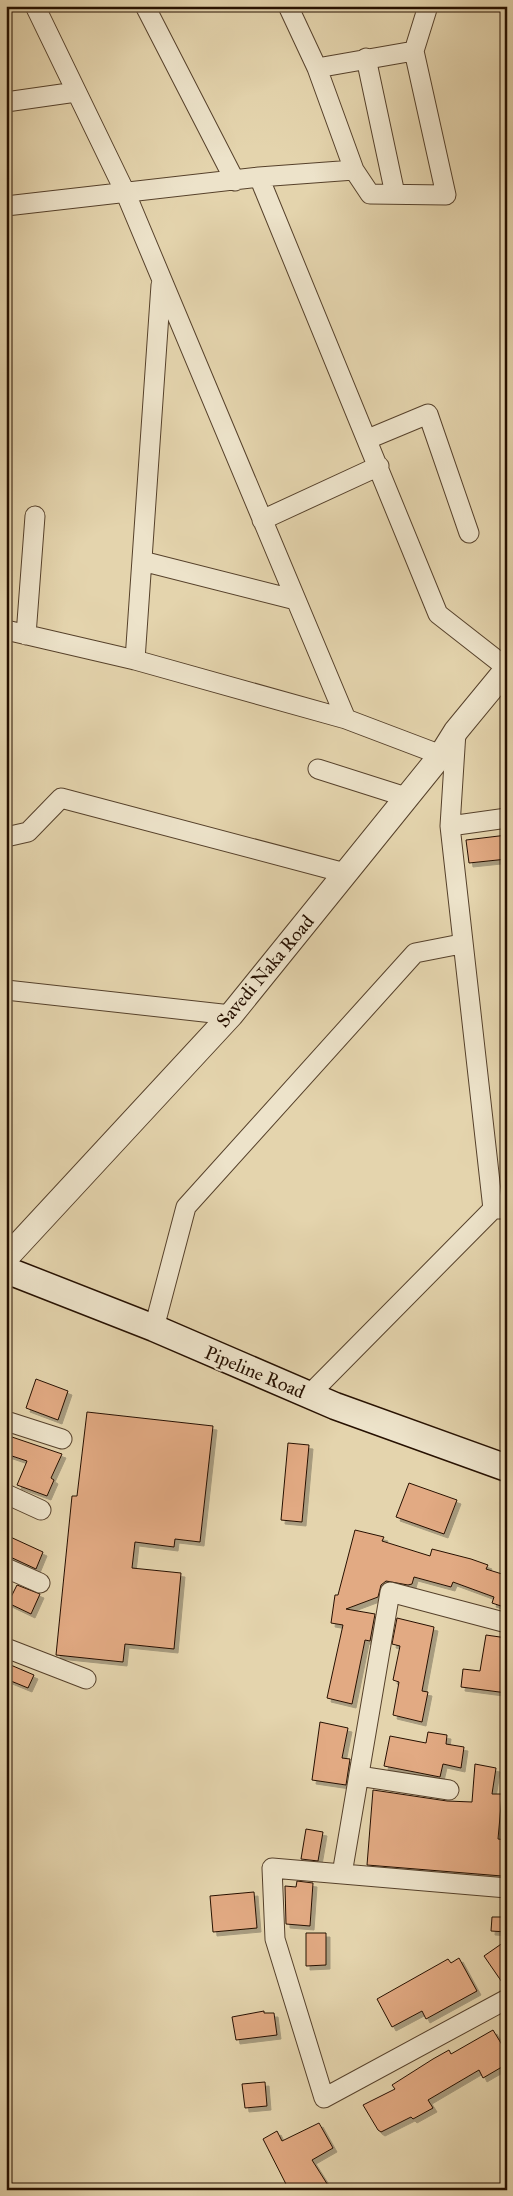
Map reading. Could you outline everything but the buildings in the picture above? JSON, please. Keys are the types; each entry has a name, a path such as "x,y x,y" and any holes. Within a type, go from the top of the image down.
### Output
{"main road":[{"name":"Pipeline Road","path":"6,1270 154,1328 308,1395 507,1468"}],"street":[{"path":"35,6 126,194 161,282 346,719"},
{"path":"145,6 235,181"},
{"path":"288,6 316,68 354,170 370,194 446,195 414,51 428,6"},
{"path":"316,68 414,51"},
{"path":"366,58 396,194"},
{"path":"6,102 76,92"},
{"path":"6,206 126,194 259,177 354,170"},
{"path":"259,177 368,439 438,614 507,669"},
{"path":"135,660 161,282"},
{"path":"368,439 428,414 469,533"},
{"path":"262,520 379,466"},
{"path":"26,635 34,516"},
{"path":"142,561 296,600"},
{"path":"6,630 135,660 346,719 441,754"},
{"name":"Savedi Naka Road","path":"6,1258 231,1015 507,669"},
{"path":"308,1395 500,1209 462,944 450,826 456,731"},
{"path":"318,769 406,797"},
{"path":"6,837 28,832 61,798 345,873"},
{"path":"450,826 507,818"},
{"path":"154,1328 186,1207 415,953 462,944"},
{"path":"6,990 231,1015"},
{"path":"6,1421 62,1439"},
{"path":"6,1494 41,1510"},
{"path":"6,1568 40,1582"},
{"path":"342,1874 390,1592 507,1623"},
{"path":"6,1648 86,1679"},
{"path":"359,1776 449,1790"},
{"path":"507,1888 272,1868 275,1939 324,2098 507,2000"}]}
